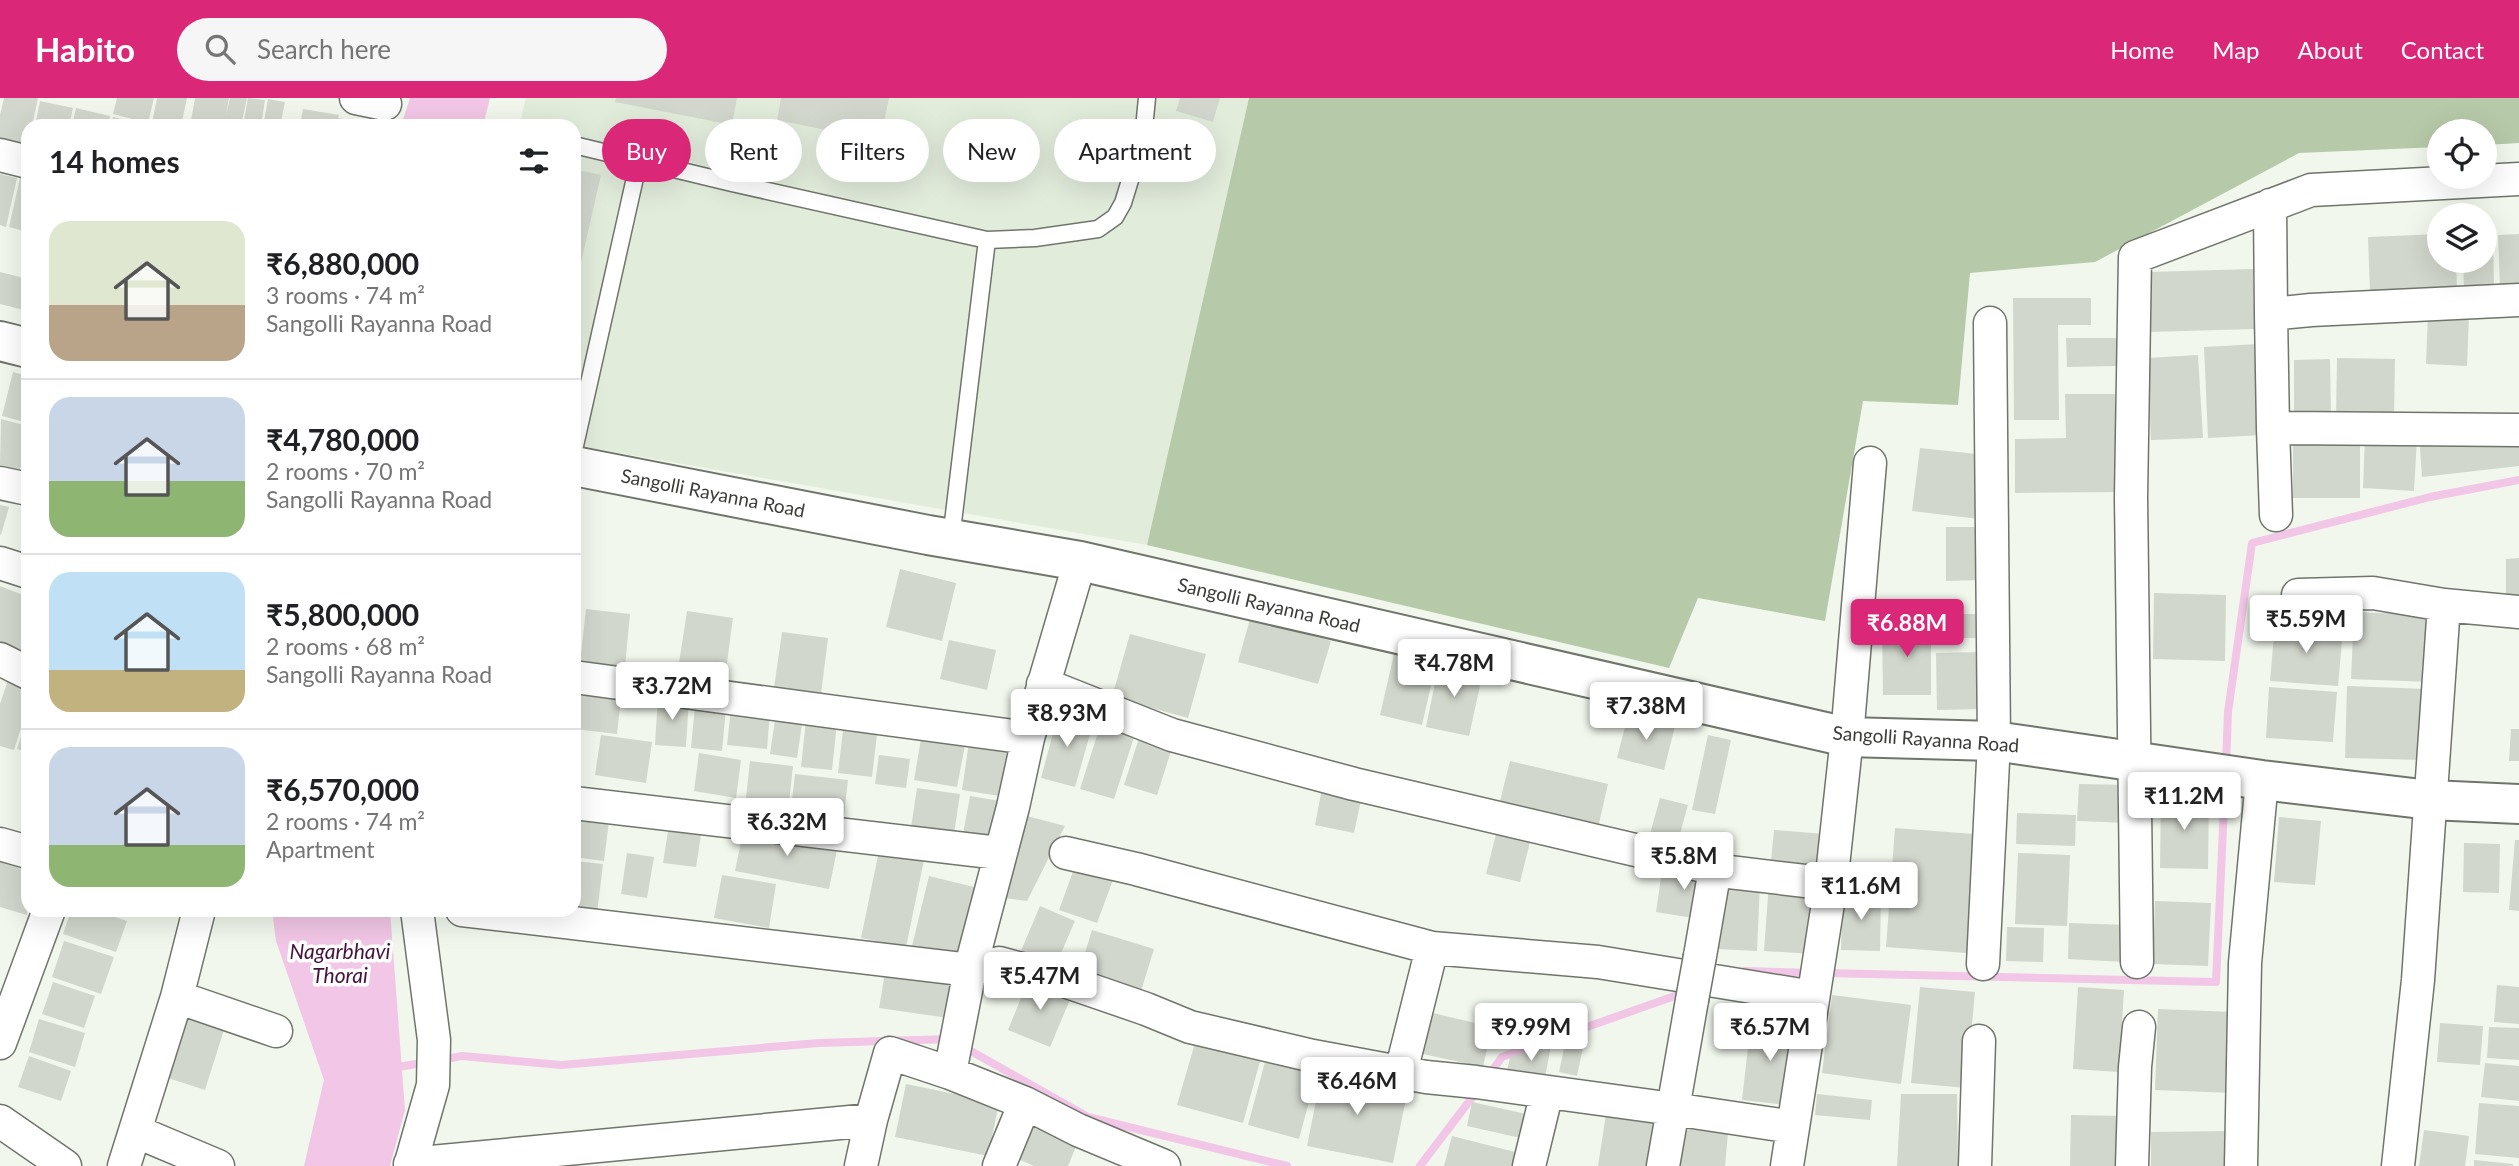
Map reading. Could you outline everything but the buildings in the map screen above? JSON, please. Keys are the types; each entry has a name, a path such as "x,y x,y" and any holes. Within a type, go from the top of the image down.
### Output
{"street":[{"path":"0,155 21,160"},
{"path":"2137,962 2131,498 2135,257 2311,190 2519,178"},
{"path":"2270,205 2276,515"},
{"path":"2272,314 2519,300"},
{"path":"1983,964 1994,741 1990,323"},
{"path":"0,341 21,346"},
{"path":"2273,428 2519,430"},
{"path":"1787,1166 1831,884 1847,737 1870,463"},
{"name":"Sangolli Rayanna Road","path":"581,467 951,539 1080,561 1847,737 1994,741 2238,777 2430,800 2519,804"},
{"path":"0,483 21,488"},
{"path":"955,1053 970,970 1013,807 1028,738 1080,561"},
{"path":"0,563 21,570"},
{"path":"2298,595 2373,593 2444,606 2519,612"},
{"path":"2398,1166 2418,980 2444,606"},
{"path":"0,659 21,670"},
{"path":"581,678 1028,738"},
{"path":"1043,684 1185,738 1354,785 1715,869 1831,884"},
{"path":"2238,777 2245,963 2241,1166"},
{"path":"581,804 999,853"},
{"path":"0,844 21,850"},
{"path":"1066,853 1432,948 1598,962 1813,997"},
{"path":"1663,1166 1715,869"},
{"path":"0,1043 46,917"},
{"path":"124,1166 177,997 197,917"},
{"path":"418,917 434,1040 433,1086 410,1165 871,1120"},
{"path":"521,917 970,970 999,963 1056,978 1190,1027 1313,1056 1426,1077 1487,1083 1793,1127"},
{"path":"1401,1072 1432,948"},
{"path":"177,997 276,1031"},
{"path":"2132,1166 2139,1027"},
{"path":"1975,1166 1979,1041"},
{"path":"861,1166 871,1120 891,1053 955,1053 1025,1103 1078,1130 1164,1166"},
{"path":"1529,1166 1548,1092"},
{"path":"999,1166 1025,1103"},
{"path":"0,1121 65,1166"},
{"path":"135,1131 218,1166"}],"lane":[{"path":"691,172 987,240 1080,233 1098,229 1115,217 1124,203 1143,138 1147,98"},
{"path":"581,147 602,151"},
{"path":"581,419 634,182"},
{"path":"951,539 987,240"}],"shaded area":[{"path":"526,98 1249,98 1147,545 581,446 581,119 521,119"}],"green space":[{"path":"1249,98 2519,98 2519,143 2497,144 2497,119 2427,119 2427,148 2299,153 2095,262 1970,273 1958,405 1863,401 1825,621 1698,598 1669,668 1147,545"}],"water":[{"path":"410,98 490,98 485,119 403,119"},
{"name":"Nagarbhavi Thorai","path":"273,917 391,917 405,1110 390,1166 304,1166 324,1080 276,941"}],"waterway":[{"path":"2226,764 2228,712 2252,543 2430,497 2519,480"},
{"path":"1825,973 2216,982 2225,784"},
{"path":"1745,971 1812,973"},
{"path":"1489,1075 1502,1057 1686,992"},
{"path":"441,1060 462,1056 561,1065 819,1043 950,1039"},
{"path":"962,1046 1088,1117 1287,1166"},
{"path":"392,1068 428,1062"},
{"path":"1420,1166 1477,1091"}]}
